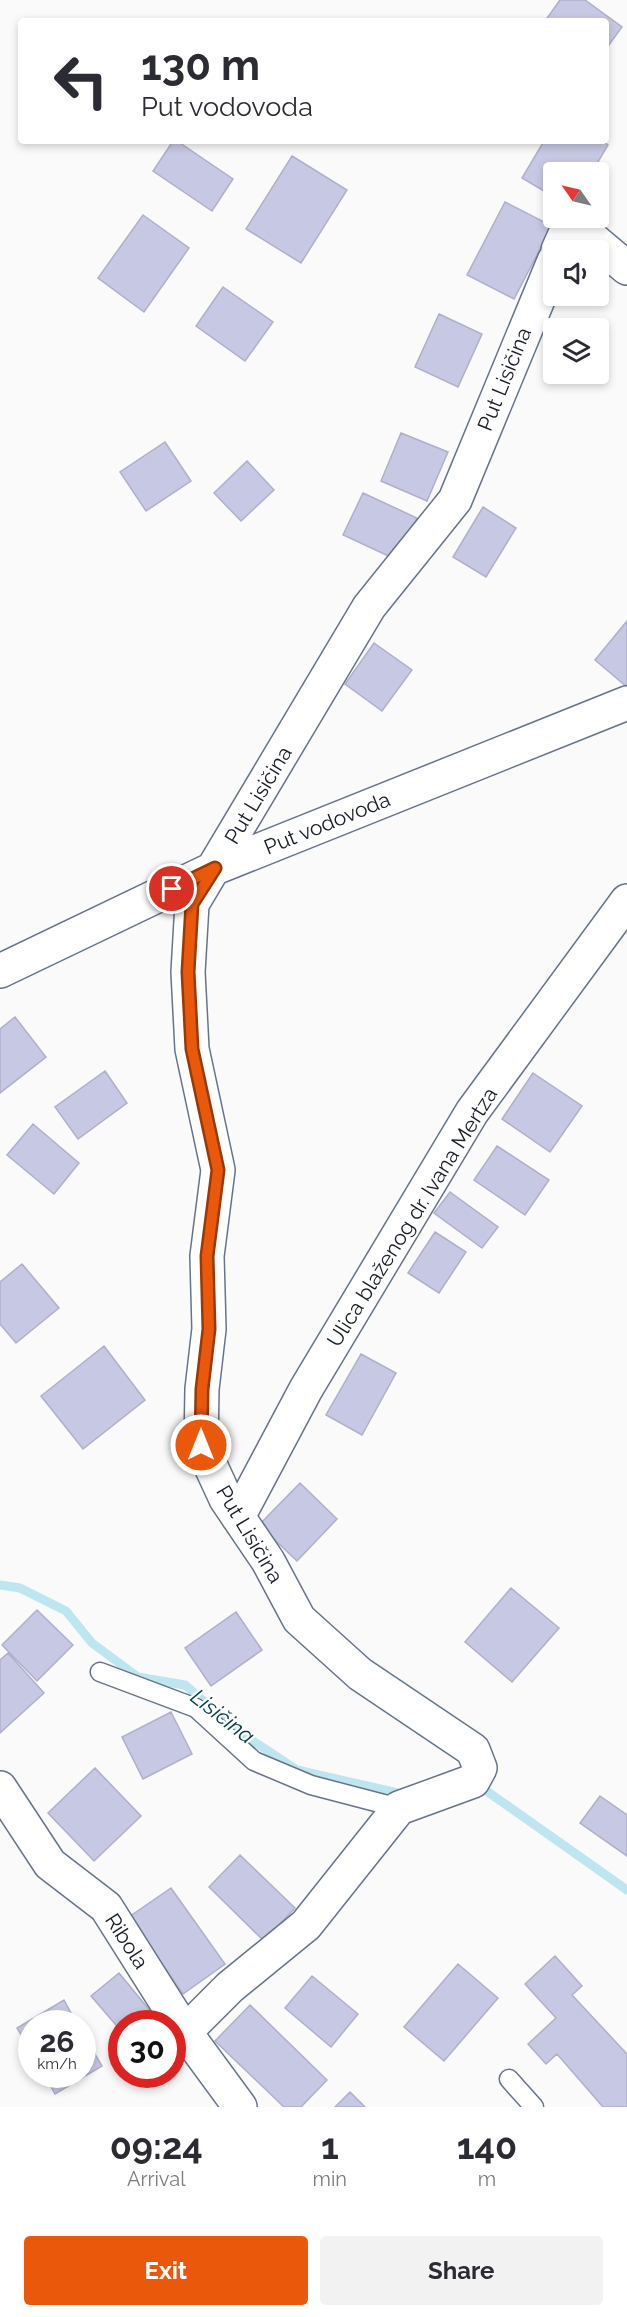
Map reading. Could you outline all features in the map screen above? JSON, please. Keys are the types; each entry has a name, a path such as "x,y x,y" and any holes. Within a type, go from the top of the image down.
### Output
{"street":[{"path":"562,240 571,221 594,240"},
{"path":"609,252 627,267"},
{"name":"Put Lisičina","path":"399,1808 473,1781 480,1768 473,1750 360,1674 299,1619 268,1561 226,1499 201,1445 202,1389 209,1329 207,1256 218,1170 192,1049 188,972 192,904 369,607 455,500 543,288"},
{"name":"Put vodovoda","path":"0,971 215,868 627,703"},
{"name":"Ulica blaženog dr. Ivana Mertza","path":"238,1517 306,1389 472,1112 627,901"},
{"name":"Ribola","path":"0,1788 50,1864 106,1907 171,2010"},
{"path":"186,2031 230,1987 306,1925 399,1808"},
{"name":"Ribola","path":"186,2033 240,2107"}],"lane":[{"path":"100,1672 196,1708 254,1761 311,1785 399,1808"},
{"path":"509,2079 534,2107"}],"building":[{"path":"560,0 585,0 622,27 609,45 609,18 547,18"},
{"path":"171,144 181,144 233,179 212,211 153,171"},
{"path":"542,144 608,145 598,162 543,162 543,190 522,178"},
{"path":"292,156 347,190 301,263 246,229"},
{"path":"505,202 543,221 543,228 551,228 514,299 467,275"},
{"path":"143,215 189,248 144,312 98,278"},
{"path":"223,287 273,322 245,361 196,326"},
{"path":"439,314 482,334 458,387 415,367"},
{"path":"401,433 448,452 427,501 381,481"},
{"path":"165,442 191,481 146,511 120,472"},
{"path":"247,461 274,490 241,521 214,493"},
{"path":"363,493 417,518 397,560 343,535"},
{"path":"483,507 516,528 486,577 453,557"},
{"path":"627,621 627,687 595,660"},
{"path":"374,643 412,670 382,711 345,684"},
{"path":"15,1017 46,1057 0,1093 0,1029"},
{"path":"105,1071 127,1103 78,1139 55,1107"},
{"path":"533,1073 582,1106 550,1152 502,1119"},
{"path":"33,1124 79,1163 54,1194 7,1155"},
{"path":"497,1146 549,1180 525,1215 474,1180"},
{"path":"450,1192 498,1227 482,1248 434,1213"},
{"path":"435,1232 466,1252 439,1293 408,1273"},
{"path":"22,1264 59,1308 16,1343 0,1324 0,1282"},
{"path":"104,1346 145,1400 83,1449 41,1396"},
{"path":"361,1354 396,1373 362,1435 326,1415"},
{"path":"300,1483 337,1519 297,1561 259,1525"},
{"path":"511,1588 559,1628 512,1682 465,1642"},
{"path":"37,1610 73,1645 37,1681 2,1645"},
{"path":"236,1612 262,1650 211,1686 185,1648"},
{"path":"8,1653 44,1693 0,1733 0,1660"},
{"path":"171,1712 192,1754 143,1779 122,1737"},
{"path":"95,1768 141,1816 94,1861 48,1813"},
{"path":"600,1796 627,1815 627,1856 580,1823"},
{"path":"240,1855 295,1908 264,1941 209,1887"},
{"path":"171,1888 225,1964 183,1994 129,1917"},
{"path":"555,1956 582,1986 572,1995 627,2054 627,2107 603,2107 557,2054 546,2064 528,2044 556,2018 525,1984"},
{"path":"458,1964 498,1998 444,2061 404,2027"},
{"path":"119,1973 149,2010 108,2010 108,2016 91,1996"},
{"path":"312,1976 358,2014 331,2047 285,2008"},
{"path":"64,2000 69,2010 47,2010"},
{"path":"250,2005 327,2080 301,2107 284,2107 215,2041"},
{"path":"96,2056 102,2066 96,2070"},
{"path":"52,2088 65,2088 55,2094"},
{"path":"350,2092 365,2107 335,2107"}],"waterway":[{"name":"Lisičina","path":"0,1585 20,1588 66,1611 92,1643 138,1677 185,1685 241,1733 297,1770 398,1793"},
{"name":"Lisičina","path":"488,1792 627,1890"}],"route":[{"path":"172,889 215,868 192,904 188,972 192,1049 218,1170 207,1256 209,1329 202,1389 201,1445"}]}
